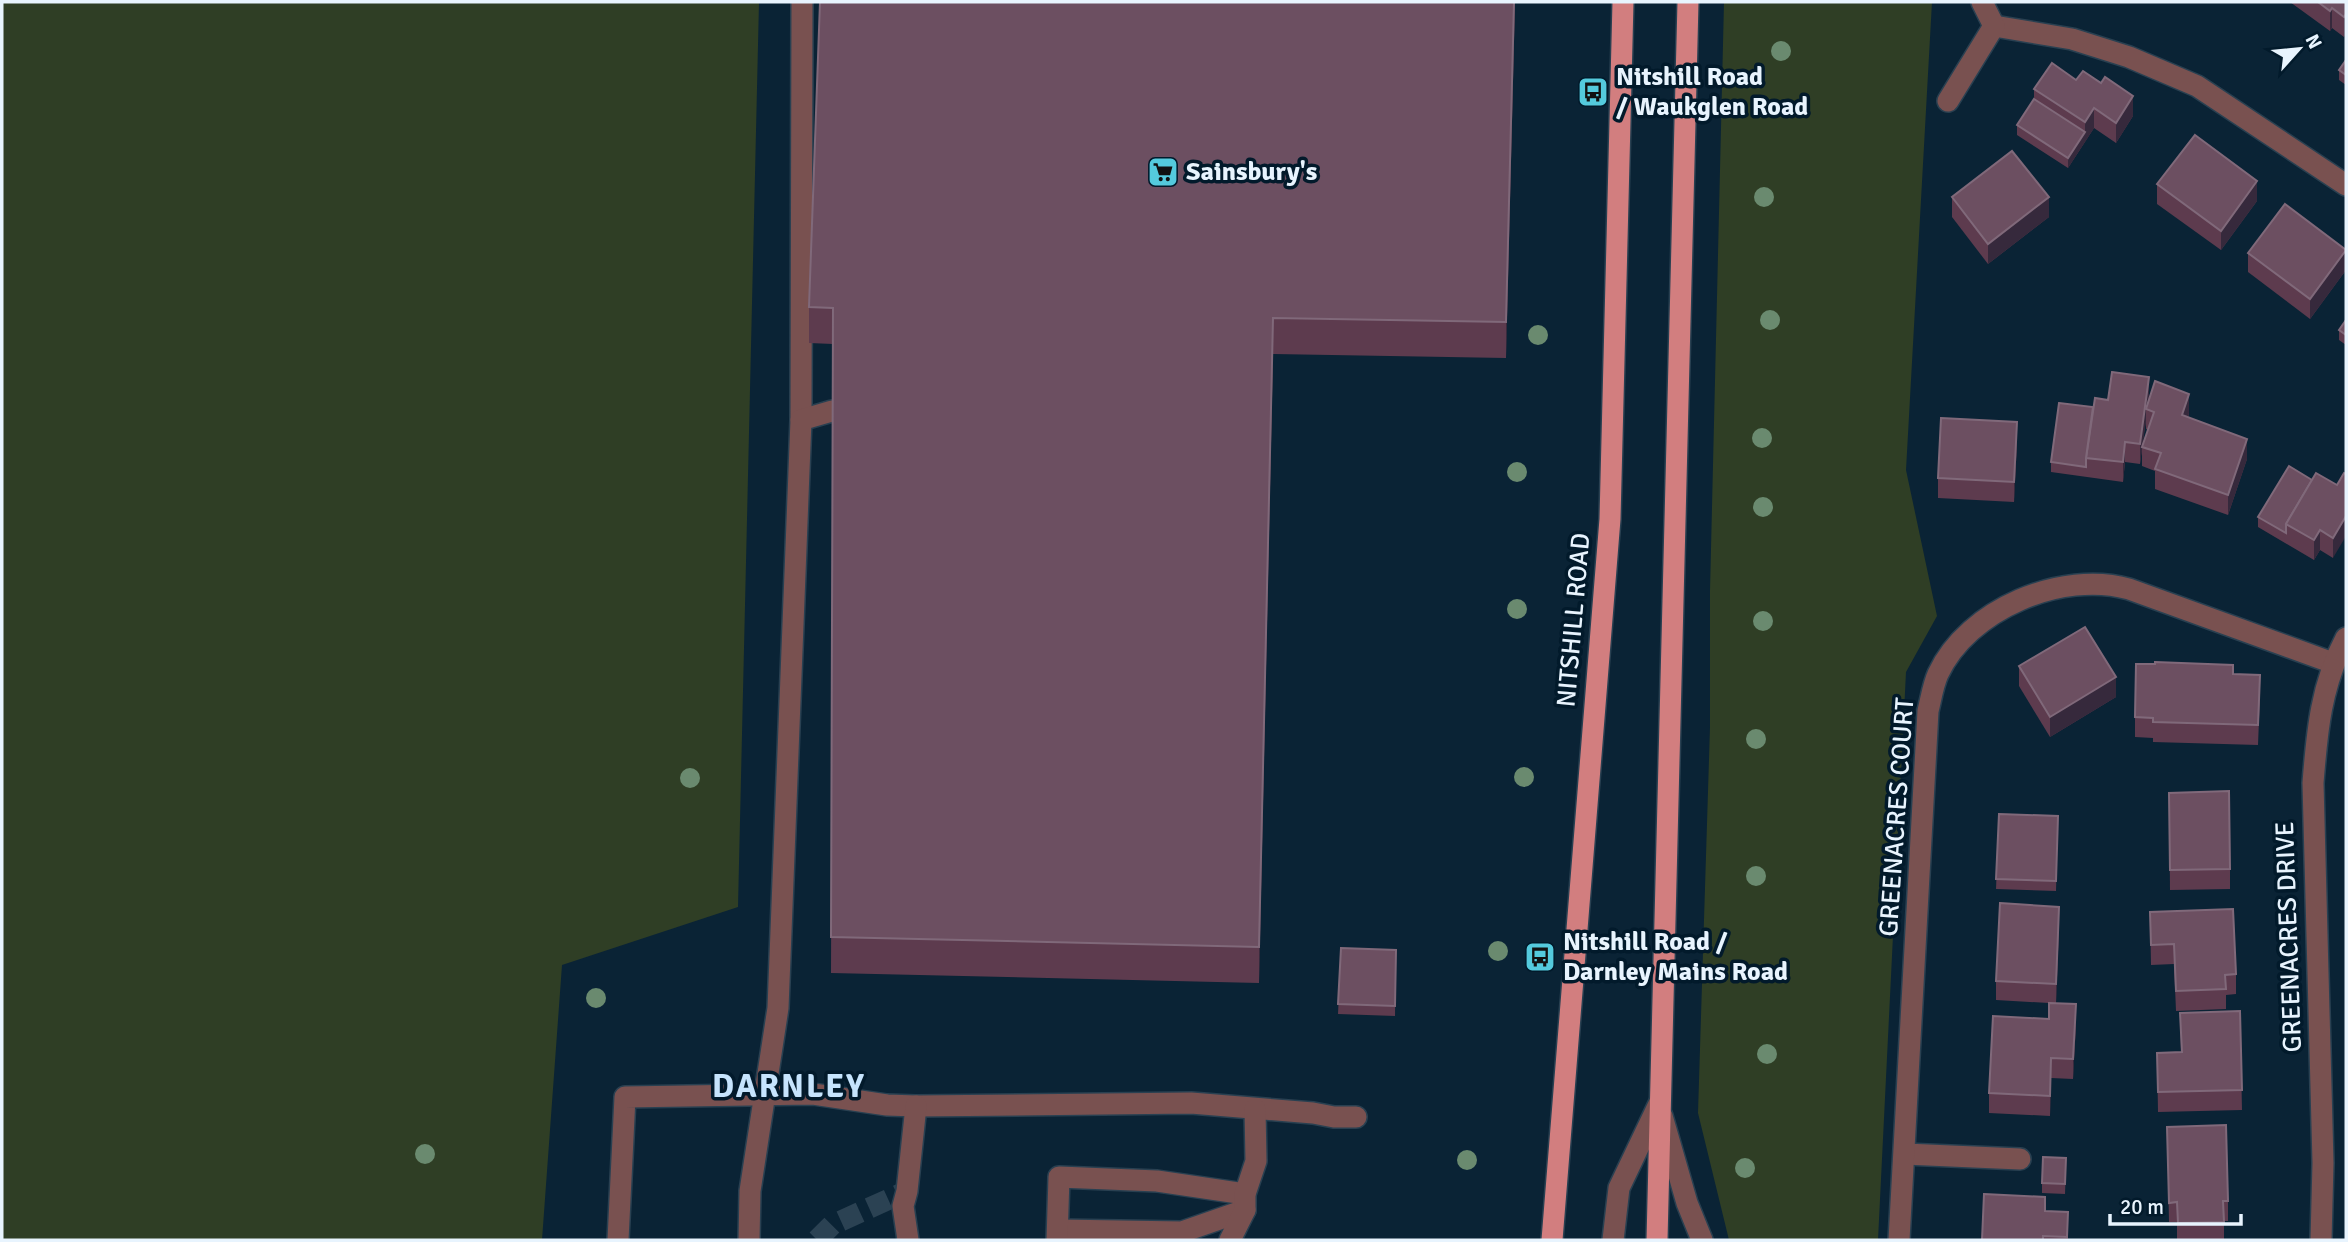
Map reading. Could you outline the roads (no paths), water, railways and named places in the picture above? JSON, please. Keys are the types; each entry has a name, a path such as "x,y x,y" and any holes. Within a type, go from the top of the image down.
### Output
{"main road":[{"name":"NITSHILL ROAD","path":"1552,1240 1610,519 1623,2"},
{"path":"1657,1240 1688,2"}],"street":[{"path":"749,1240 750,1191 778,1008 801,420 802,2"},
{"path":"1982,2 1994,26"},
{"path":"1948,101 1994,26"},
{"path":"1994,26 2072,39 2130,57 2197,86 2346,185"},
{"path":"801,420 832,411"},
{"name":"GREENACRES COURT","path":"1899,1240 1928,711 1937,675 1955,648 1979,625 2002,609 2034,593 2096,584 2130,589 2333,663"},
{"name":"GREENACRES DRIVE","path":"2321,1240 2323,1163 2313,783 2317,724 2333,663 2346,638"},
{"path":"618,1240 625,1097 813,1094 887,1105 916,1106 1191,1103 1313,1113 1335,1118 1356,1116"},
{"path":"1613,1240 1619,1188 1659,1104"},
{"path":"1659,1104 1687,1203 1702,1240"},
{"path":"908,1240 903,1206 908,1191 916,1106"},
{"path":"1230,1240 1245,1202 1256,1161 1255,1109"},
{"path":"1905,1154 2020,1159"},
{"path":"1059,1177 1157,1181 1245,1202 1182,1232 1057,1235 1059,1177"}],"tunnel":[{"path":"817,1240 832,1225 907,1191"}],"place":[{"name":"Nitshill Road / Waukglen Road","path":"1593,92"},
{"name":"Sainsbury's","path":"1163,172"},
{"name":"Nitshill Road / Darnley Mains Road","path":"1540,957"}],"district":[{"name":"DARNLEY","path":"789,1086"}]}
